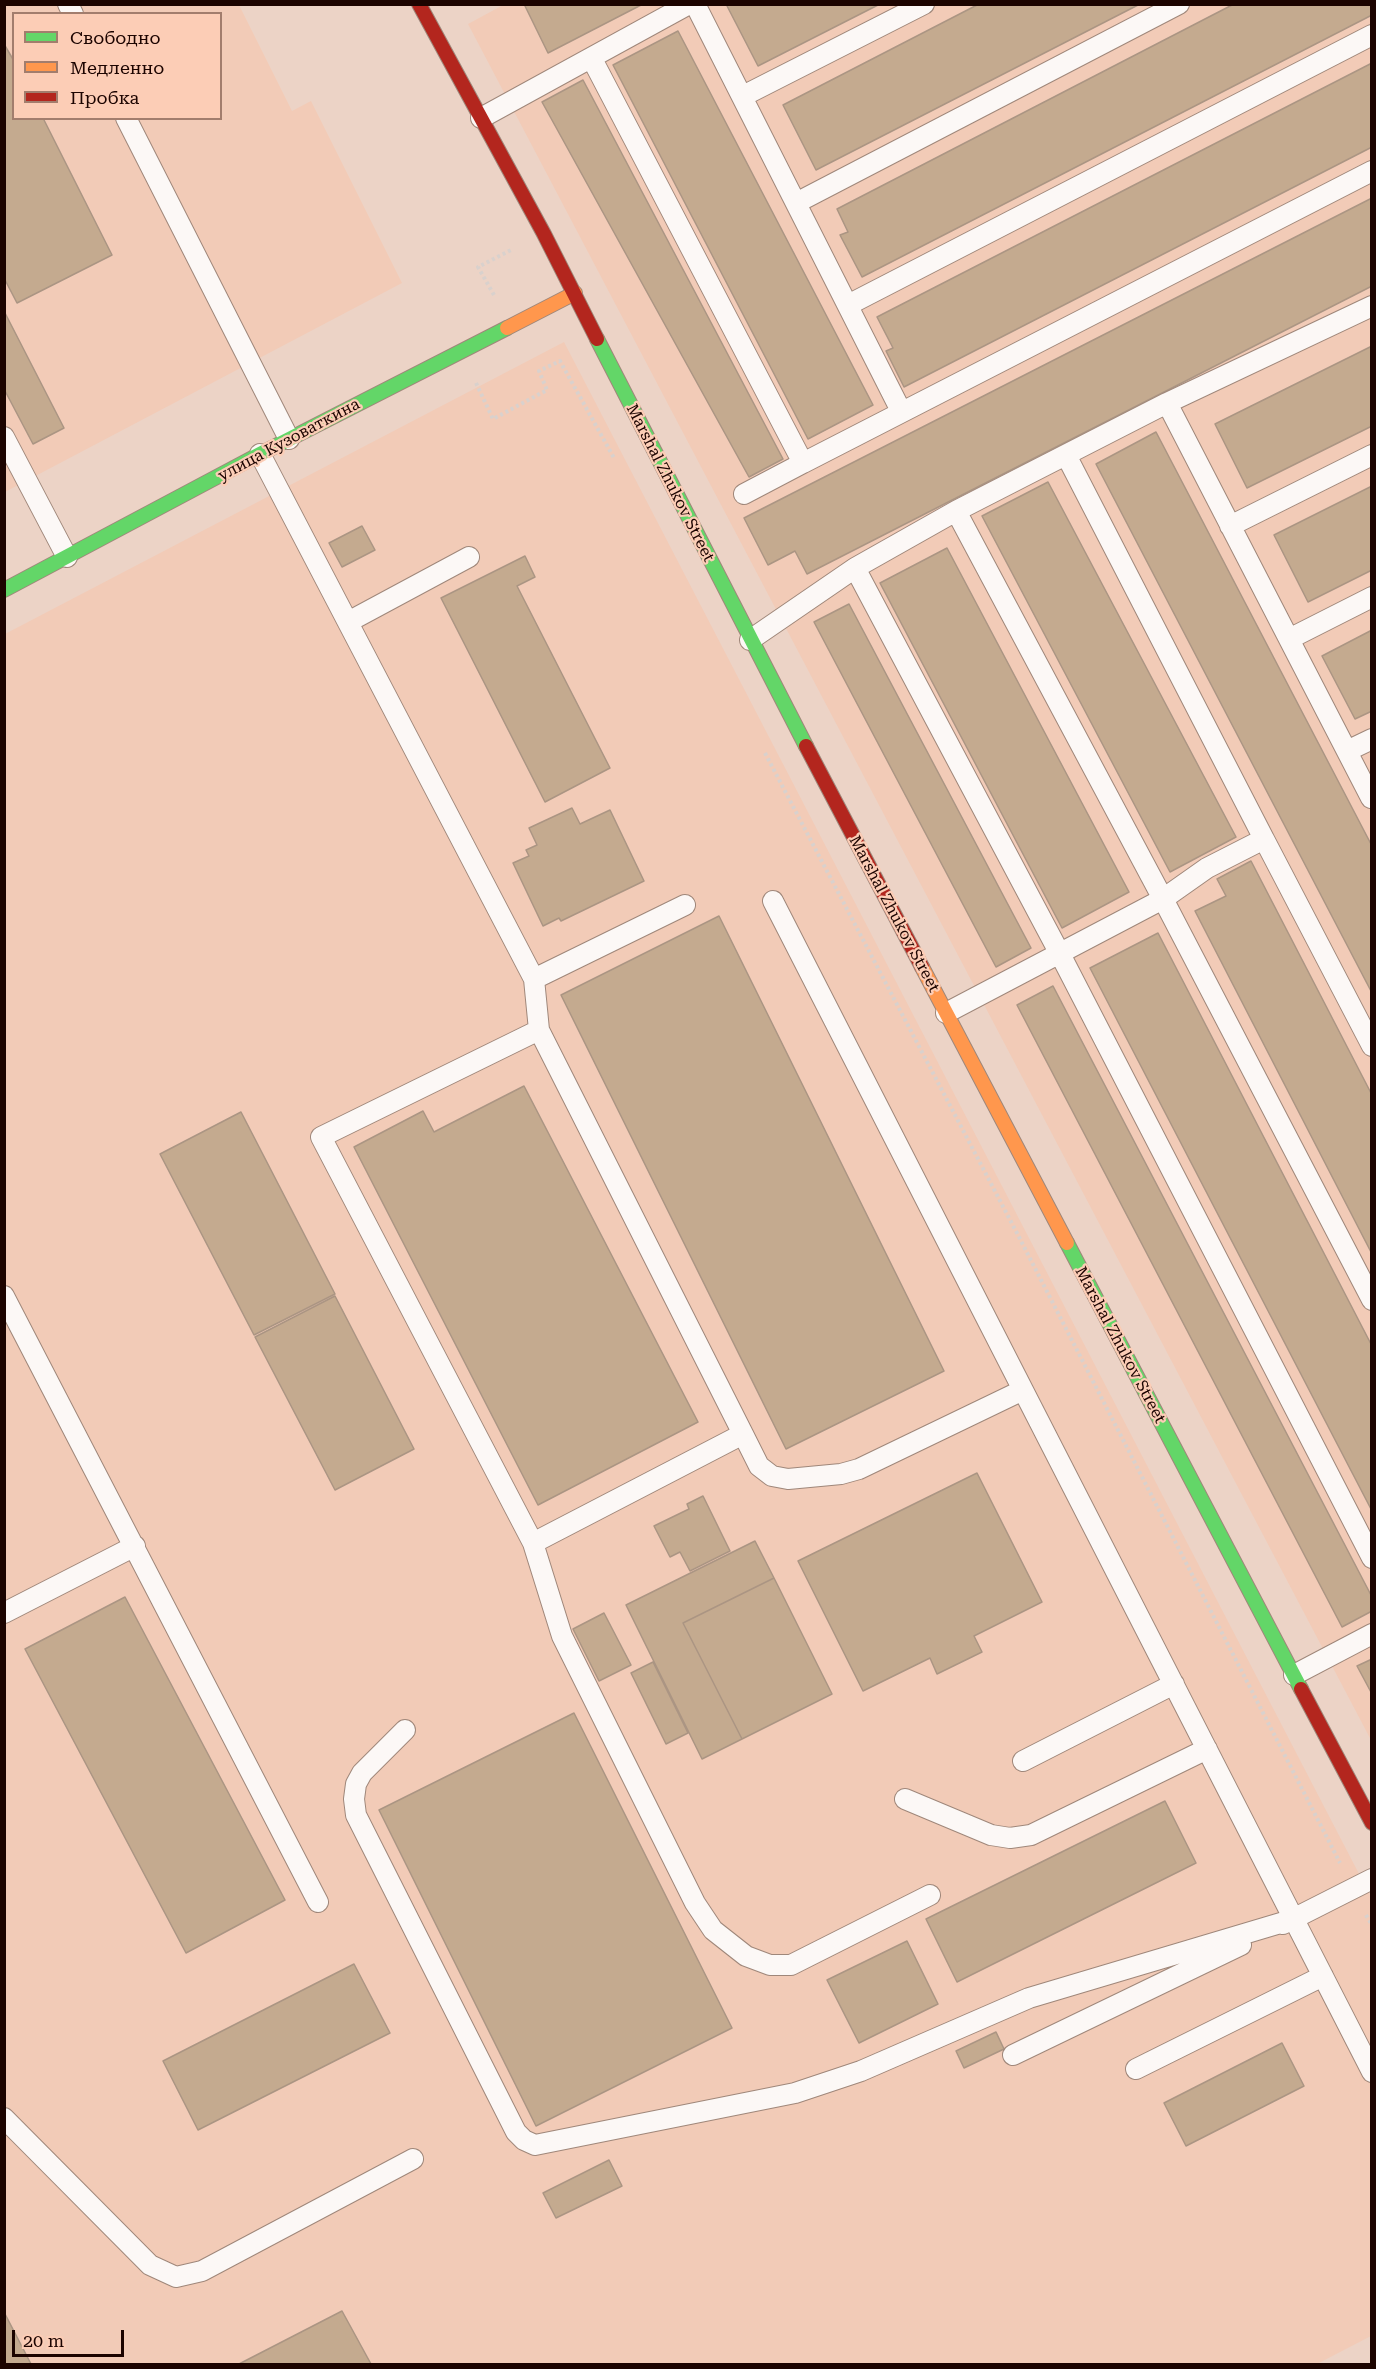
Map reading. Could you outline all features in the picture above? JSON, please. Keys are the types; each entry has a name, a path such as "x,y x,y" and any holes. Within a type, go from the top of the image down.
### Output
{"main road":[{"name":"Marshal Zhukov Street","path":"418,4 575,293 750,640 1294,1676 1367,1803 1371,1823"},
{"name":"улица Кузоваткина","path":"4,590 260,454 575,293"}],"lane":[{"path":"481,118 689,4"},
{"path":"695,4 901,411"},
{"path":"743,96 924,4"},
{"path":"796,202 1179,4"},
{"path":"848,305 1371,35"},
{"path":"592,59 803,463"},
{"path":"127,120 289,439"},
{"path":"744,494 901,411 1371,171"},
{"path":"750,640 855,568 956,511 1065,454 1371,306"},
{"path":"1167,404 1371,798"},
{"path":"4,436 67,557"},
{"path":"260,454 534,979 538,1030 759,1466 772,1476 788,1479 841,1474 859,1469 1023,1390"},
{"path":"1065,454 1371,1046"},
{"path":"1230,526 1371,455"},
{"path":"956,511 1163,899 1371,1300"},
{"path":"348,622 469,557"},
{"path":"855,568 1060,954 1371,1558"},
{"path":"1289,639 1371,597"},
{"path":"1347,751 1371,739"},
{"path":"946,1013 1163,899 1207,868 1264,839"},
{"path":"773,901 1371,2072"},
{"path":"534,979 685,905"},
{"path":"538,1030 321,1137 533,1543 562,1636 694,1903 713,1930 746,1956 770,1965 791,1965 930,1895"},
{"path":"4,1296 318,1902"},
{"path":"533,1543 743,1434"},
{"path":"4,1613 135,1546"},
{"path":"1294,1676 1371,1634"},
{"path":"1023,1761 1174,1684"},
{"path":"405,1730 362,1773 356,1784 354,1799 356,1815 516,2132 524,2140 535,2145 795,2092 861,2070 1029,1998 1294,1919"},
{"path":"905,1799 991,1835 1010,1838 1031,1835 1207,1749"},
{"path":"1012,2055 1294,1919 1371,1879"},
{"path":"1136,2069 1323,1976"},
{"path":"4,2118 150,2265 176,2277 202,2271 413,2159"}],"path":[{"path":"548,390 539,371 560,361 617,463"},
{"path":"763,748 1019,1237 1371,1925"}],"shaded area":[{"path":"505,4 1371,5 1371,1740 468,24"},
{"path":"5,5 239,5 292,111 311,101 402,283 5,492"},
{"path":"564,342 1371,1897 1371,2336 1317,2364 5,2364 5,634"}],"building":[{"path":"528,4 643,4 548,53 525,6"},
{"path":"726,4 880,4 758,66"},
{"path":"979,4 1140,4 816,170 783,105"},
{"path":"1234,4 1372,4 1372,15 862,277 840,235 848,232 837,209"},
{"path":"678,31 873,405 808,439 613,65"},
{"path":"4,44 12,58 12,120 44,120 112,255 17,303 4,278"},
{"path":"1372,63 1372,147 904,387 886,351 893,348 877,317"},
{"path":"583,80 783,459 749,477 542,102"},
{"path":"1372,198 1372,286 807,574 795,551 768,565 744,518"},
{"path":"4,311 64,428 33,444 4,389"},
{"path":"1372,346 1372,426 1247,488 1215,424"},
{"path":"1156,432 1372,846 1372,993 1096,464"},
{"path":"1048,482 1236,837 1170,872 982,516"},
{"path":"1372,486 1372,570 1308,602 1274,535"},
{"path":"362,526 375,550 342,567 329,543"},
{"path":"947,548 1129,892 1062,928 880,583"},
{"path":"525,556 535,577 517,586 610,768 545,802 441,598"},
{"path":"849,604 1031,948 996,967 814,622"},
{"path":"1372,630 1372,711 1355,719 1322,656"},
{"path":"572,808 580,824 610,810 644,881 561,921 559,918 543,926 513,863 529,856 526,850 537,845 529,828"},
{"path":"1251,861 1372,1095 1372,1254 1195,911 1226,896 1217,879"},
{"path":"719,916 944,1371 786,1449 561,995"},
{"path":"1158,933 1372,1346 1372,1511 1090,968"},
{"path":"1053,986 1372,1597 1372,1611 1342,1627 1017,1005"},
{"path":"524,1086 698,1422 538,1505 354,1147 423,1111 434,1132"},
{"path":"241,1112 335,1294 254,1335 160,1154"},
{"path":"335,1296 414,1449 335,1490 255,1337"},
{"path":"977,1473 1042,1602 974,1636 982,1652 937,1674 930,1658 863,1691 798,1561"},
{"path":"703,1496 730,1551 690,1571 680,1552 670,1557 654,1526 689,1509 687,1504"},
{"path":"755,1541 774,1578 683,1623 742,1739 702,1759 626,1605"},
{"path":"774,1578 832,1694 742,1739 683,1623"},
{"path":"125,1597 285,1900 186,1953 25,1649"},
{"path":"604,1613 631,1665 599,1681 573,1629"},
{"path":"1372,1659 1372,1694 1357,1666"},
{"path":"653,1662 688,1733 666,1744 631,1673"},
{"path":"574,1713 732,2028 536,2126 379,1810"},
{"path":"1165,1801 1196,1863 957,1982 926,1919"},
{"path":"907,1941 938,2004 859,2043 827,1980"},
{"path":"354,1964 390,2033 198,2130 163,2061"},
{"path":"996,2032 1004,2049 964,2068 956,2051"},
{"path":"1282,2043 1304,2086 1186,2146 1164,2103"},
{"path":"609,2160 622,2186 556,2218 543,2193"},
{"path":"342,2311 371,2364 239,2364"},
{"path":"4,2312 31,2364 4,2364"}],"traffic: fast":[{"path":"4,590 260,454 507,328"},
{"path":"597,339 806,746"},
{"path":"1067,1243 1301,1689"}],"traffic: slow":[{"path":"507,328 575,293"},
{"path":"922,967 1067,1243"}],"traffic: jam":[{"path":"419,4 544,234 597,339"},
{"path":"806,746 922,967"},
{"path":"1301,1689 1372,1823"}]}
